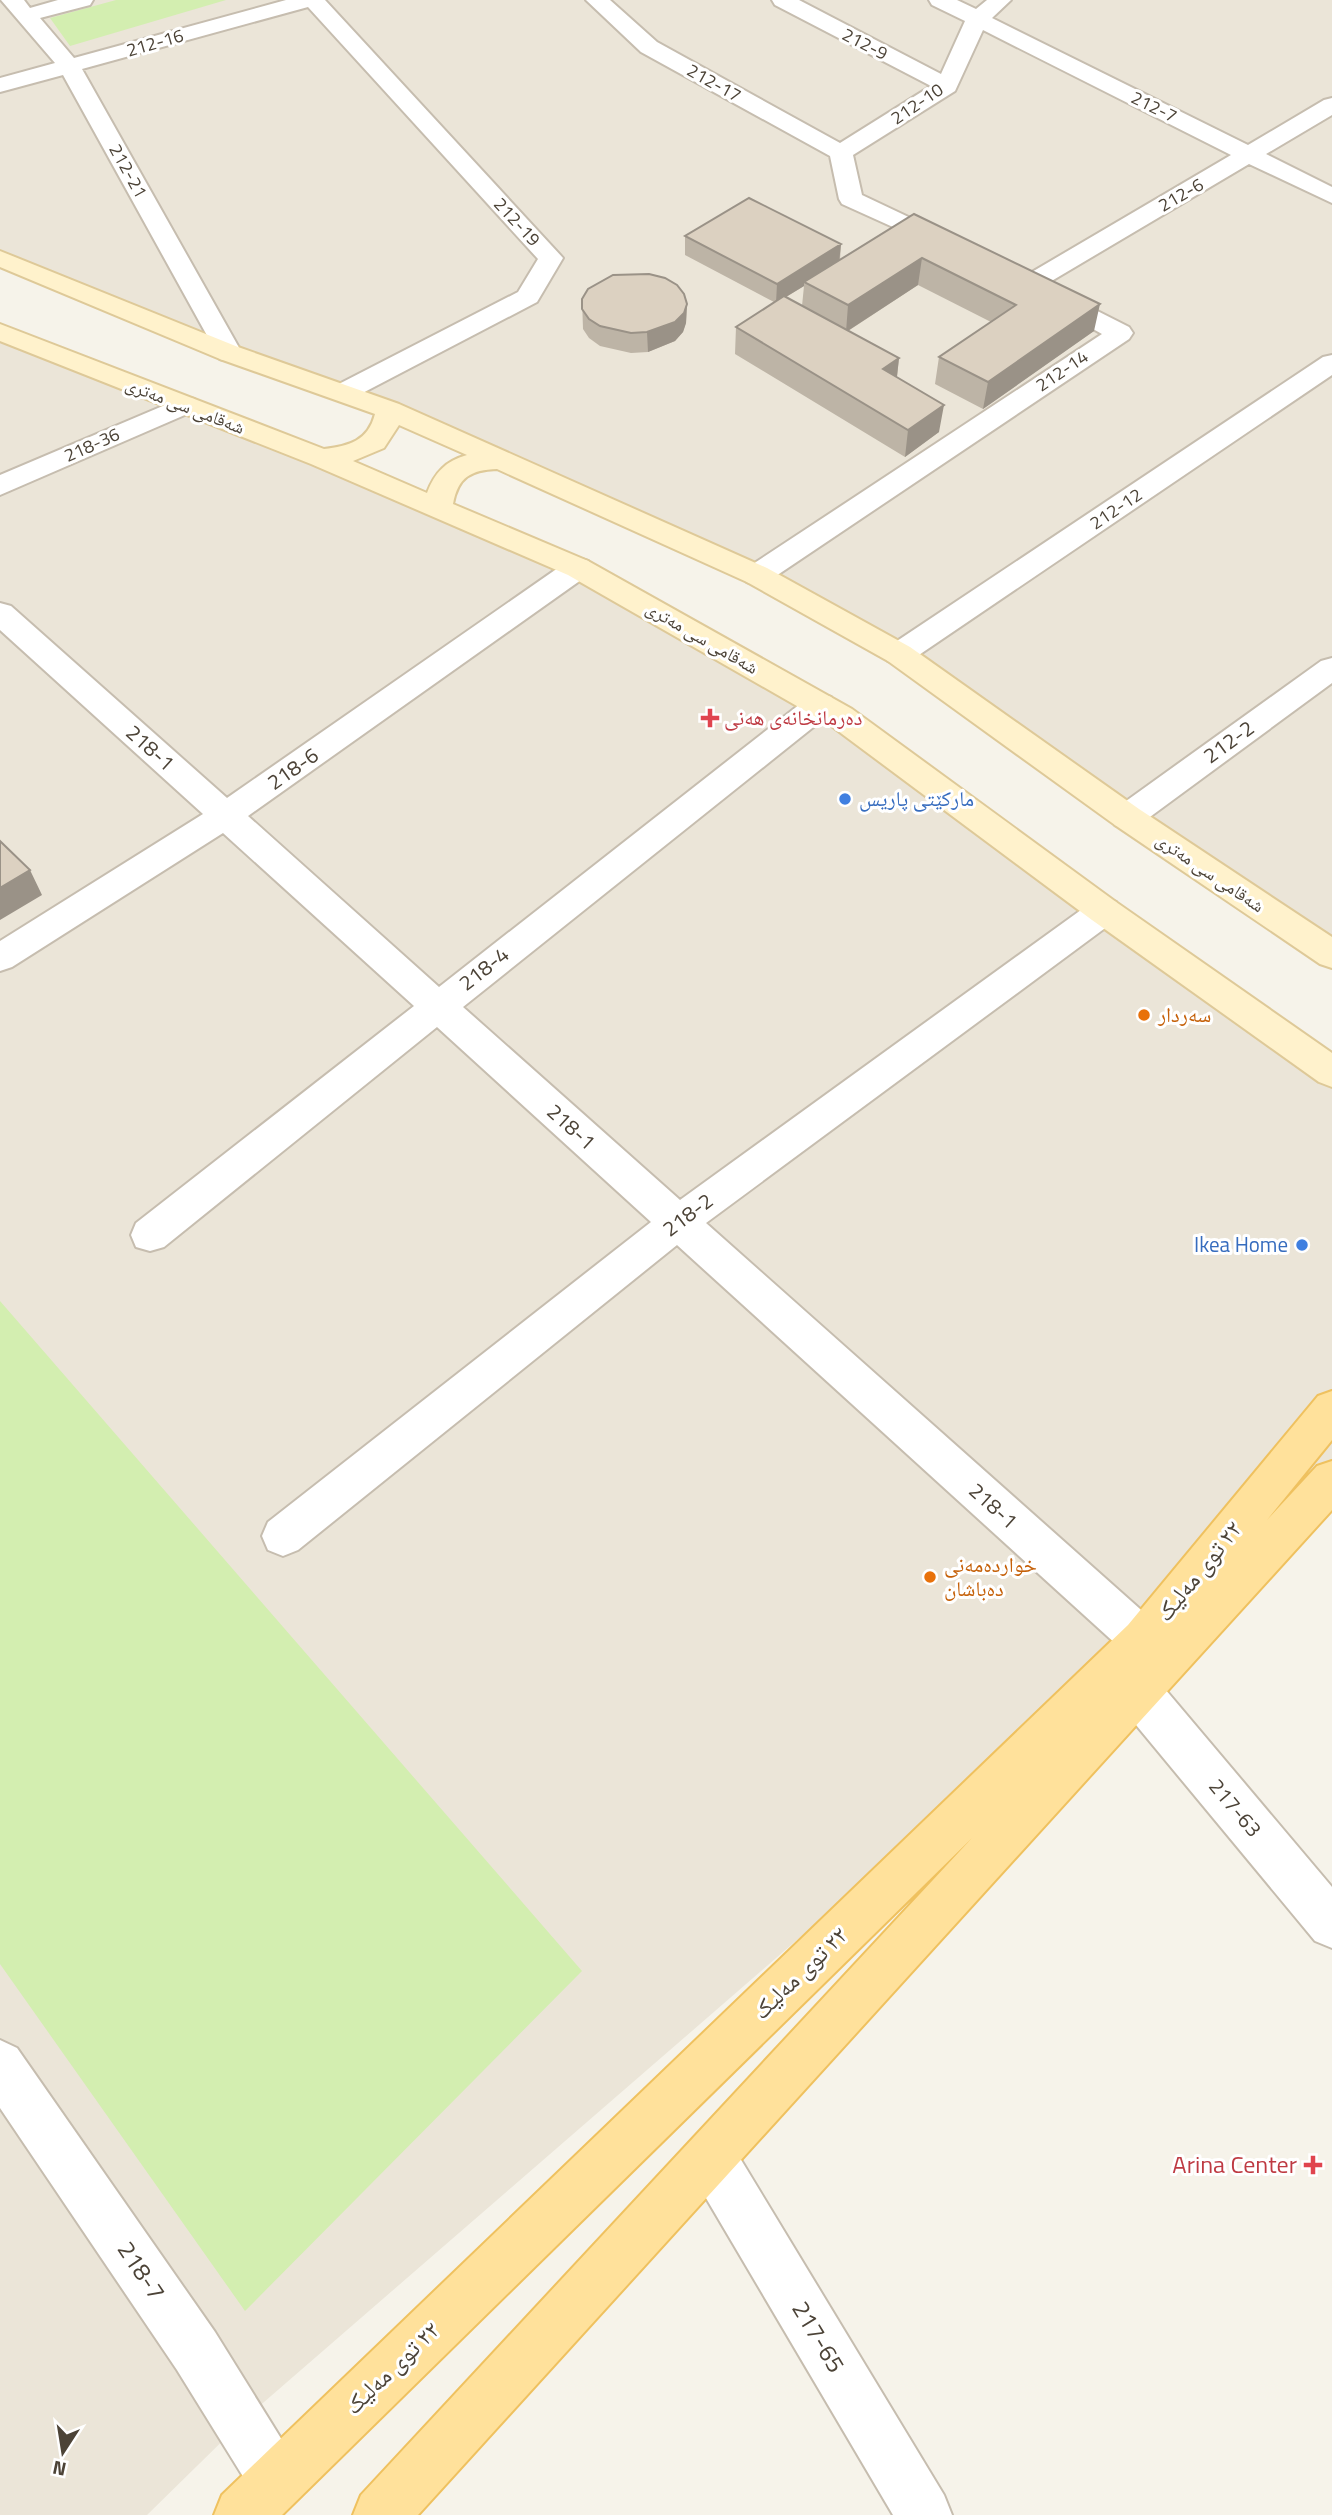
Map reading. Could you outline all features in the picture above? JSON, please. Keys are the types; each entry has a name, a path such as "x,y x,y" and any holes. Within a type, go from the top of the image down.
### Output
{"main road":[{"name":"شەقامی سی مەتری","path":"0,258 229,353 389,410 757,575 900,654 1126,817 1332,956"},
{"name":"شەقامی سی مەتری","path":"0,332 321,458 578,568 841,717 1104,911 1332,1072"},
{"path":"321,458 349,454 367,447 379,438 387,427 389,410"},
{"path":"438,509 443,484 450,473 463,465 501,460"},
{"name":"٢٢ توی مەلیک","path":"259,2497 1143,1640 1332,1409"},
{"name":"٢٢ توی مەلیک","path":"381,2515 1332,1480"}],"street":[{"path":"18,8 82,0"},
{"name":"212-16","path":"0,85 312,0"},
{"name":"212-19","path":"312,0 551,258 528,296 344,392"},
{"name":"212-17","path":"597,0 649,47 841,153"},
{"name":"212-9","path":"783,0 947,86"},
{"path":"940,0 976,20"},
{"name":"212-10","path":"841,153 947,86 976,20 1000,0"},
{"name":"212-21","path":"18,8 70,67 229,353"},
{"name":"212-7","path":"976,20 1332,196"},
{"name":"212-6","path":"1017,278 1251,155 1332,105"},
{"path":"841,153 851,200 970,256"},
{"name":"212-14","path":"757,575 1120,332 1017,278"},
{"name":"212-12","path":"900,654 1332,363"},
{"name":"218-36","path":"0,486 184,405"},
{"name":"218-6","path":"0,958 225,816 578,568"},
{"name":"218-1","path":"0,612 13,644 225,816 1143,1640"},
{"name":"212-2","path":"1126,817 1332,668"},
{"name":"218-4","path":"150,1235 820,705"},
{"name":"218-2","path":"283,1536 677,1223 1104,911"},
{"name":"217-63","path":"1138,1692 1332,1924"},
{"name":"218-7","path":"0,2065 196,2351 259,2497"},
{"name":"217-65","path":"711,2158 924,2515"}],"shaded area":[{"path":"0,0 1332,0 1332,951 899,654 501,460 0,258"},
{"path":"0,324 184,405 578,568 841,717 1332,1071 1332,1465 1143,1640 249,2415 147,2515 0,2515"}],"green space":[{"path":"116,0 226,0 70,46 50,18"},
{"path":"0,1301 582,1971 245,2311 0,1964"}],"building":[{"path":"749,198 841,244 777,284 685,236"},
{"path":"914,214 1100,304 988,382 939,357 1016,305 922,258 848,305 804,282"},
{"path":"649,274 665,278 677,285 684,294 687,304 684,313 675,322 647,332 631,333 600,326 589,319 582,309 582,299 588,289 613,275"},
{"path":"784,296 899,358 883,369 944,405 908,430 736,327"},
{"path":"0,841 30,870 0,888"}],"place":[{"name":"دەرمانخانەی هەنی","path":"710,718"},
{"name":"مارکێتی پاریس","path":"845,799"},
{"name":"سەردار","path":"1144,1015"},
{"name":"Ikea Home","path":"1302,1245"},
{"name":"خواردەمەنی دەباشان","path":"930,1577"},
{"name":"Arina Center","path":"1313,2165"}]}
